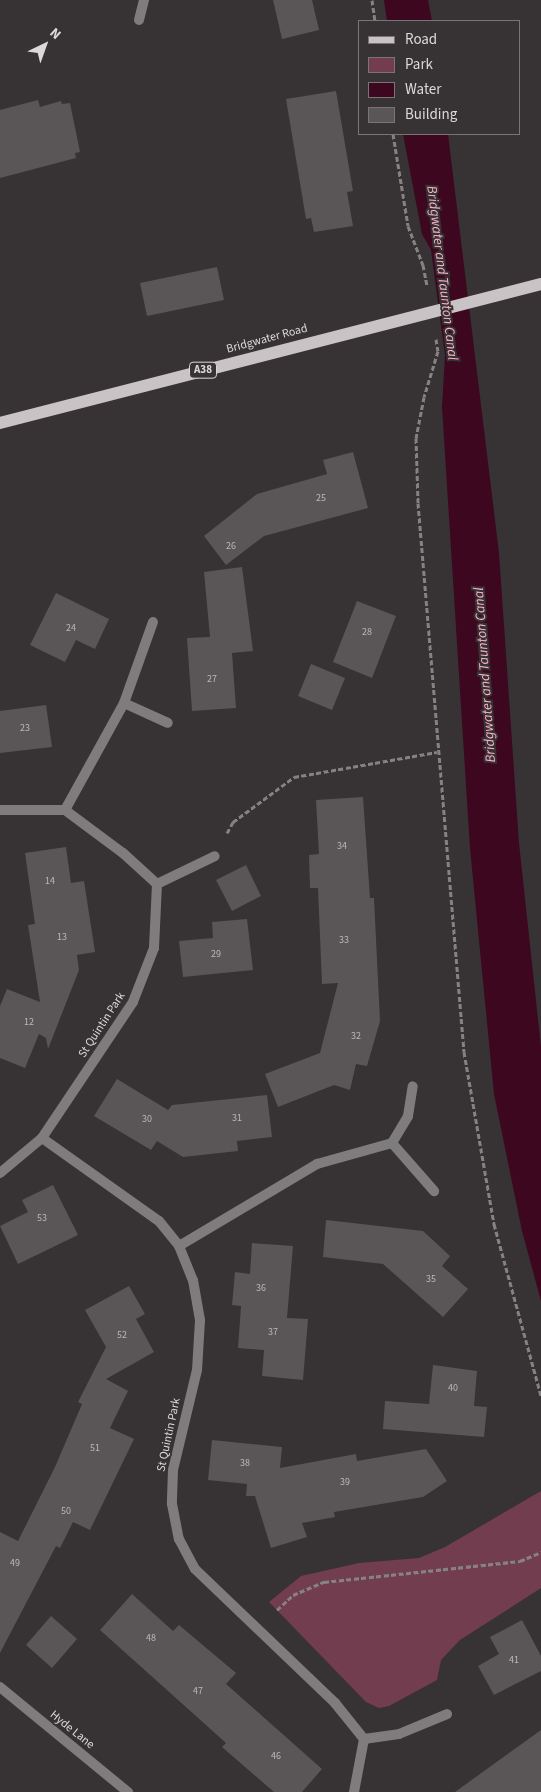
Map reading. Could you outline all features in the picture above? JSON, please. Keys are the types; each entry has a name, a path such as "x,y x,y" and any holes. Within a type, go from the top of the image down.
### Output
{"main road":[{"name":"Bridgwater Road","path":"0,423 406,316 541,284"}],"street":[{"path":"139,20 144,0"},
{"path":"65,810 124,703 153,622"},
{"path":"124,703 168,722"},
{"path":"0,810 65,810 123,853 157,884 215,856"},
{"name":"St Quintin Park","path":"0,1173 42,1138 133,1002 154,948 157,884"},
{"path":"179,1246 317,1164 392,1143 408,1116 413,1086"},
{"name":"St Quintin Park","path":"42,1138 135,1201 159,1221 179,1246 193,1280 200,1320 197,1370 173,1470 172,1504 179,1539 195,1569 336,1703 364,1739"},
{"path":"392,1143 434,1191"},
{"name":"Hyde Lane","path":"0,1687 128,1792"},
{"path":"354,1792 364,1739 399,1734 447,1714"}],"path":[{"path":"372,0 375,20"},
{"path":"393,135 408,226 423,265 428,294"},
{"path":"435,332 438,351 424,398 416,438 418,503 437,752 464,1052 494,1224 541,1396"},
{"path":"215,856 232,822 294,777 437,752"},
{"path":"259,1628 293,1595 324,1582 520,1561 541,1552"}],"green space":[{"path":"541,1491 541,1588 460,1640 441,1660 437,1680 389,1706 379,1708 366,1702 269,1602 301,1576 359,1563 419,1558 445,1547"}],"water":[{"path":"384,0 428,0 432,20 387,20"},
{"name":"Bridgwater and Taunton Canal","path":"403,135 448,135 499,553 519,843 541,1047 541,1301 522,1231 494,1094 470,848 442,407 445,355 431,250 422,234"}],"building":[{"path":"273,0 312,0 319,30 282,39"},
{"path":"336,91 353,191 347,192 353,226 314,232 311,218 306,219 286,99"},
{"path":"38,100 40,107 61,101 62,104 70,103 80,152 75,153 76,158 0,178 0,110"},
{"path":"217,267 224,300 147,316 140,283"},
{"path":"353,452 368,508 264,536 226,565 204,536 257,494 327,474 323,460"},
{"path":"242,567 253,651 232,653 236,708 192,711 187,638 210,637 204,572"},
{"path":"56,593 109,619 95,649 76,640 65,662 30,645"},
{"path":"357,601 396,616 372,678 333,662"},
{"path":"311,664 345,678 332,710 298,696"},
{"path":"46,705 52,747 0,753 0,711"},
{"path":"363,797 370,898 374,898 380,1021 367,1066 356,1064 350,1090 334,1085 278,1107 265,1074 320,1053 338,983 322,984 318,888 310,888 309,855 319,854 316,800"},
{"path":"66,847 71,883 84,881 95,952 77,955 79,970 48,1049 46,1038 39,1034 25,1068 0,1058 0,1006 7,989 40,1002 28,925 35,924 25,853"},
{"path":"246,865 261,896 232,911 216,880"},
{"path":"247,919 253,970 183,977 179,941 213,938 212,922"},
{"path":"117,1079 168,1110 172,1105 267,1095 272,1137 237,1141 238,1151 183,1157 157,1141 151,1150 94,1116"},
{"path":"53,1185 78,1235 18,1264 0,1226 28,1212 22,1200"},
{"path":"326,1220 423,1231 450,1256 442,1266 468,1289 443,1317 383,1264 323,1257"},
{"path":"252,1243 293,1246 287,1318 308,1319 303,1380 262,1376 264,1350 238,1348 241,1306 232,1305 235,1272 250,1274"},
{"path":"129,1286 145,1314 136,1319 154,1352 106,1379 128,1391 110,1428 134,1439 90,1530 73,1522 60,1548 56,1546 0,1653 0,1532 18,1541 55,1467 82,1404 78,1402 106,1347 85,1310"},
{"path":"433,1365 477,1371 474,1406 487,1407 484,1437 383,1429 385,1401 429,1404"},
{"path":"212,1440 282,1447 280,1468 356,1454 357,1461 426,1449 447,1481 423,1497 334,1512 335,1517 302,1523 307,1537 271,1548 255,1496 246,1496 247,1484 208,1480"},
{"path":"132,1594 173,1631 179,1625 236,1673 226,1684 322,1769 302,1792 274,1792 222,1747 226,1743 100,1630"},
{"path":"51,1616 77,1639 52,1668 26,1645"},
{"path":"522,1620 541,1656 541,1671 494,1695 478,1666 499,1654 490,1637"},
{"path":"541,1730 541,1792 455,1792"}]}
